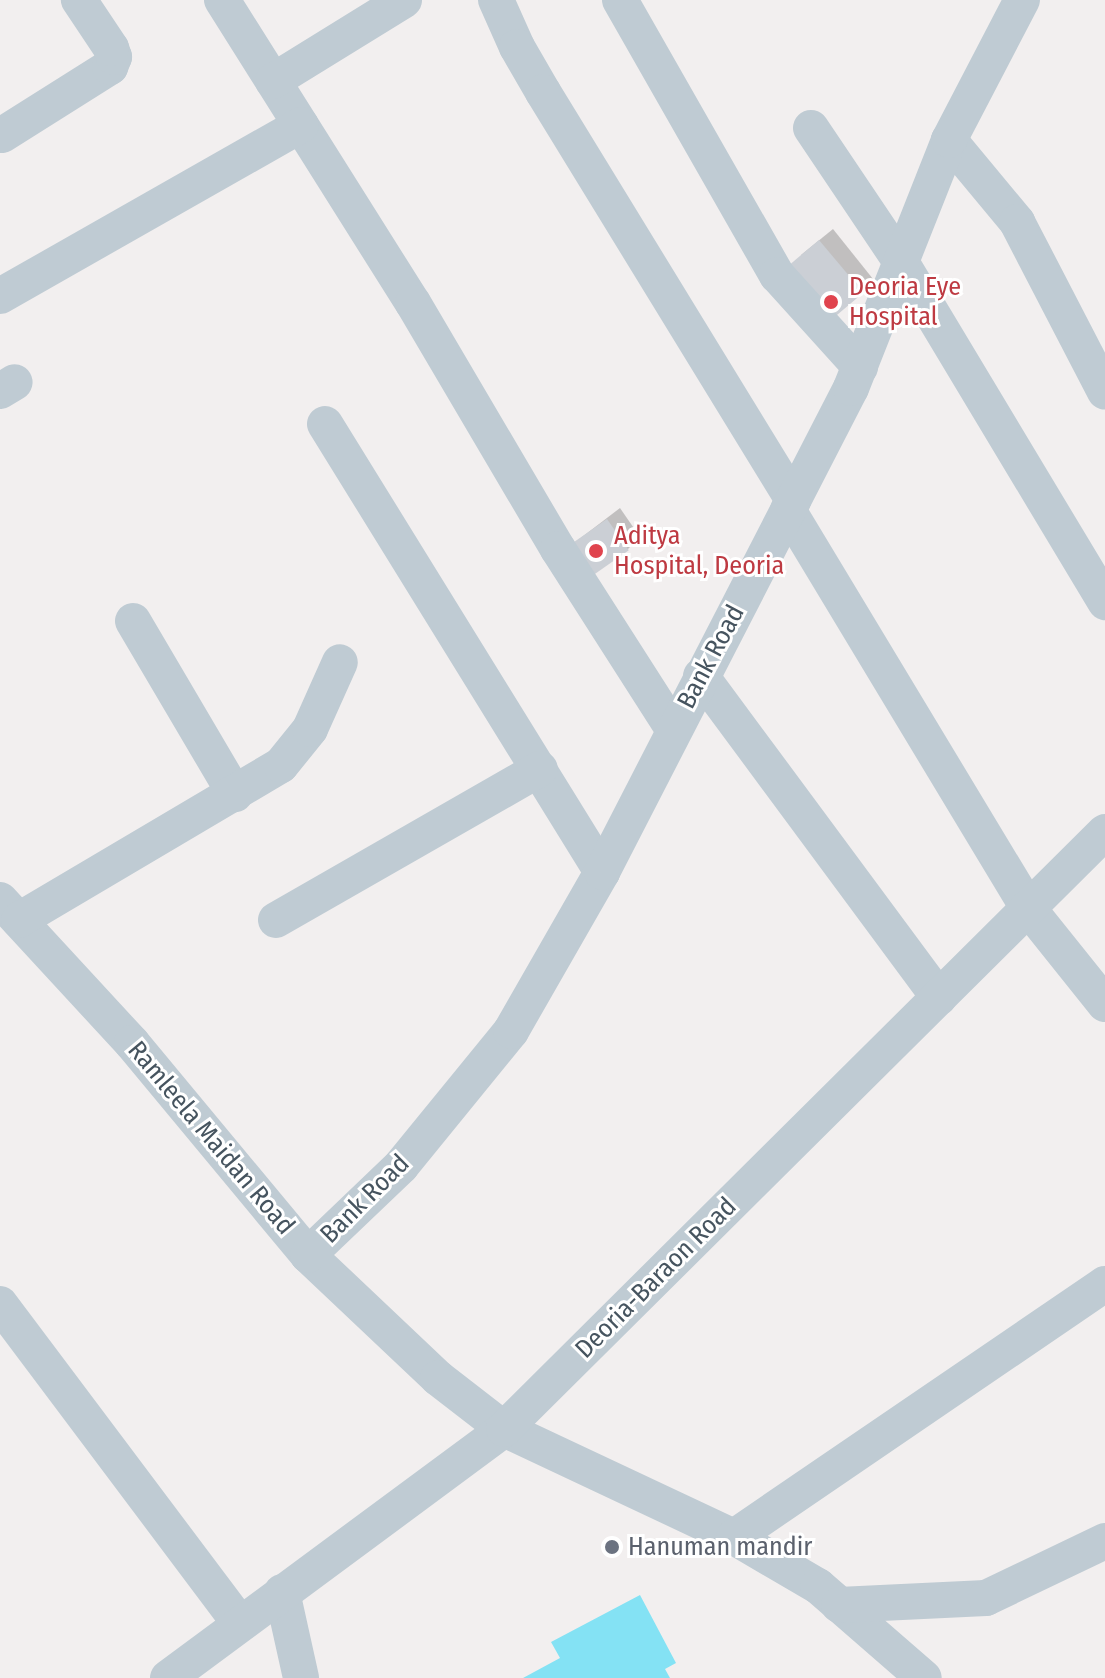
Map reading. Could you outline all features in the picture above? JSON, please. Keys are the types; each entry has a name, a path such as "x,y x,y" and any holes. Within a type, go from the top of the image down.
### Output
{"street":[{"path":"2,135 110,67 114,57 111,48 79,0"},
{"path":"222,0 413,303 558,549 673,729"},
{"path":"273,81 404,0"},
{"path":"496,0 517,47 543,92 1028,908 1105,1004"},
{"path":"620,0 777,275 860,367"},
{"name":"Bank Road","path":"308,1255 401,1166 511,1031 602,872 860,367 949,140 1022,0"},
{"path":"0,296 301,125"},
{"path":"811,128 901,262 1105,602"},
{"path":"949,140 1017,222 1105,392"},
{"path":"325,424 602,872"},
{"path":"133,621 235,794"},
{"path":"10,910 235,794 281,765 299,747 340,662"},
{"path":"701,676 939,998"},
{"path":"276,920 540,769"},
{"name":"Deoria-Baraon Road","path":"168,1678 504,1429 1105,832"},
{"name":"Ramleela Maidan Road","path":"10,910 132,1043 308,1255 438,1378 504,1429 734,1537 818,1586 924,1678"},
{"path":"734,1537 1105,1284"},
{"path":"0,1304 240,1624"},
{"path":"839,1605 962,1602 986,1598 1105,1541"},
{"path":"282,1592 301,1678"}],"water":[{"path":"640,1595 676,1663 665,1669 670,1678 523,1678 560,1658 551,1642"}],"building":[{"path":"819,240 863,293 830,320 786,268"},
{"path":"607,519 629,550 584,582 562,551"}],"place":[{"name":"Deoria Eye Hospital","path":"831,302"},
{"name":"Aditya Hospital, Deoria","path":"596,551"},
{"name":"Hanuman mandir","path":"612,1547"}]}
